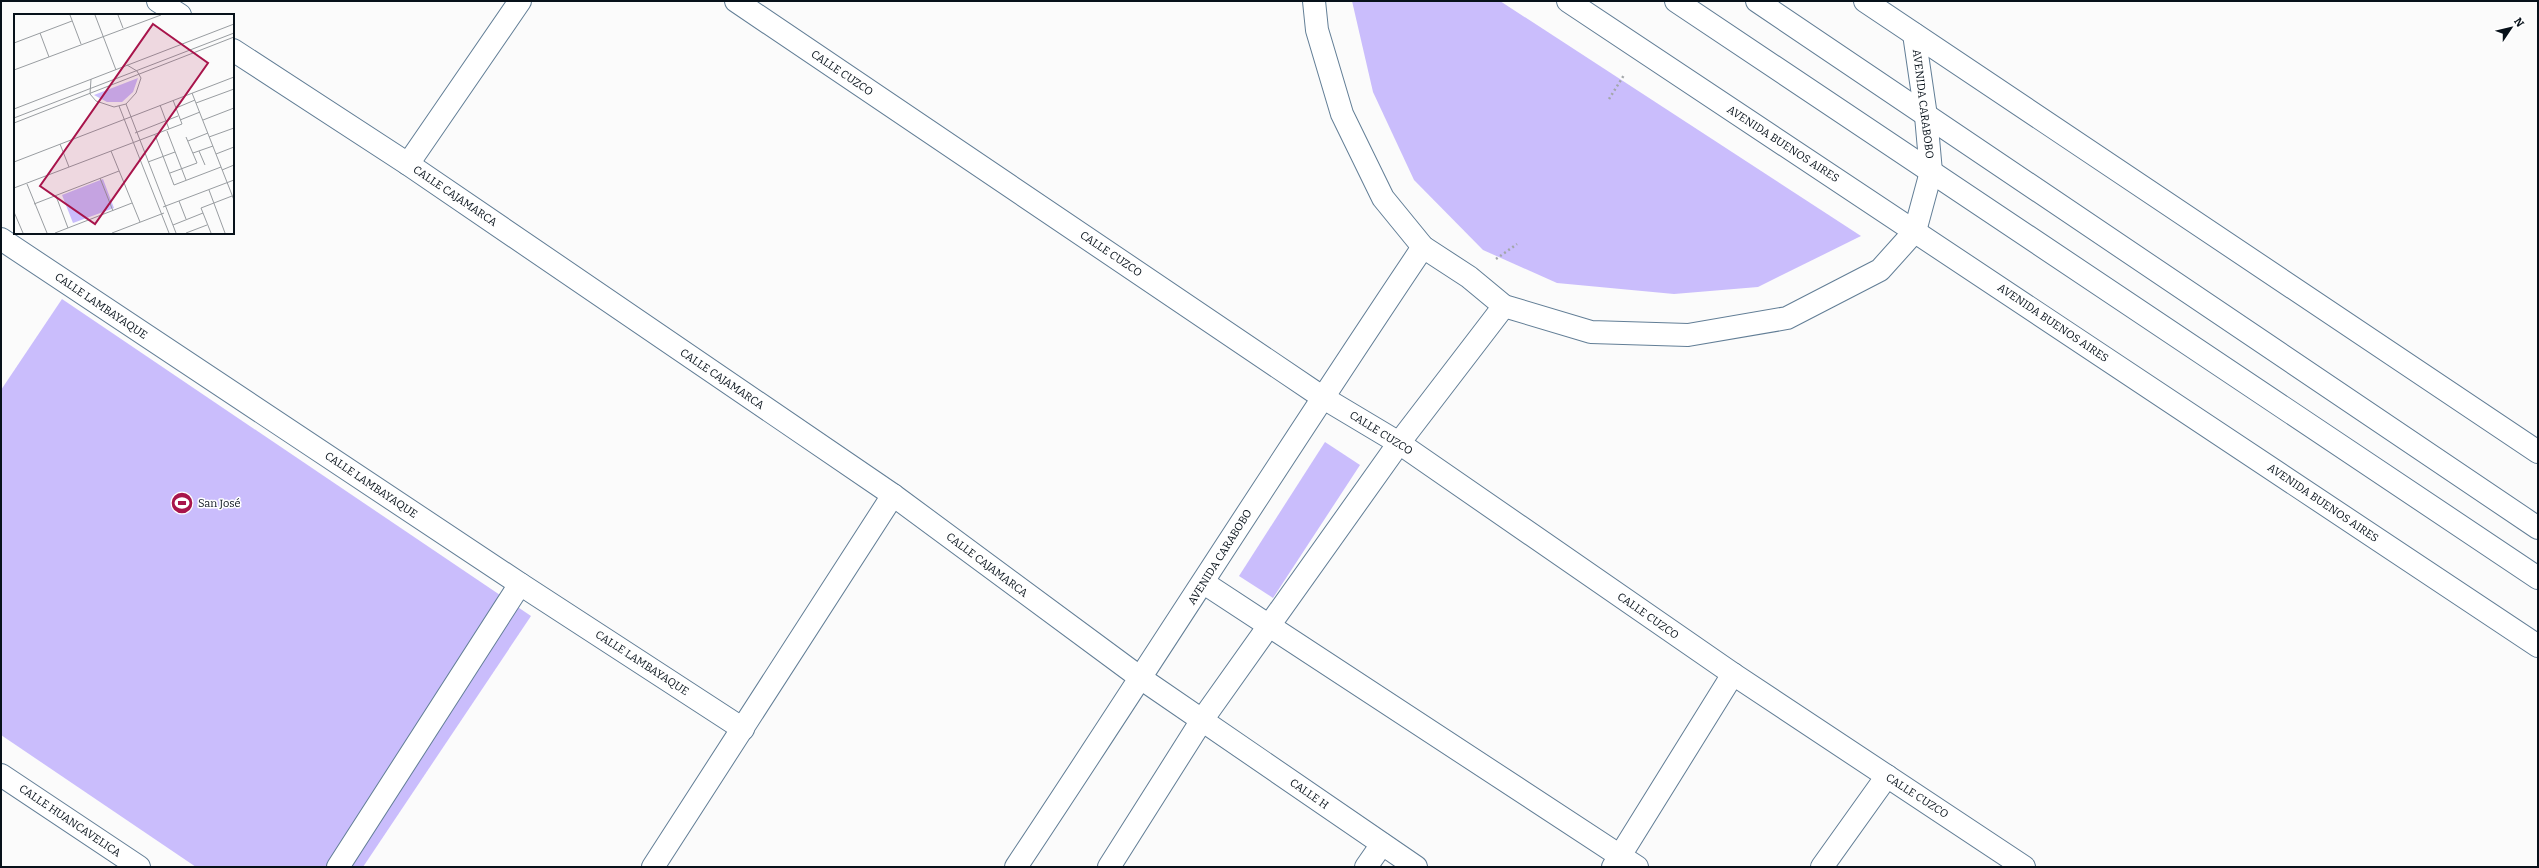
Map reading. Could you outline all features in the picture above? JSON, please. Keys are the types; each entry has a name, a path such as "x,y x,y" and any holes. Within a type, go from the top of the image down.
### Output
{"main road":[{"path":"158,1 178,14"},
{"path":"408,164 520,1"},
{"name":"CALLE CUZCO","path":"736,1 1322,397 1399,443 1733,674 2024,867"},
{"name":"AVENIDA CARABOBO","path":"1314,1 1317,30 1342,114 1382,198 1423,247 1469,278 1504,306 1592,332 1688,334 1787,318 1880,270 1915,231 1932,172 1926,116 1914,34"},
{"name":"AVENIDA BUENOS AIRES","path":"1568,1 2538,646"},
{"path":"1676,1 2538,578"},
{"path":"1757,1 2538,528"},
{"path":"1865,1 2538,452"},
{"name":"CALLE CAJAMARCA","path":"234,51 408,164 893,495 1142,679 1202,720"},
{"name":"CALLE LAMBAYAQUE","path":"3,245 743,729"},
{"name":"AVENIDA CARABOBO","path":"1016,867 1142,679 1322,397 1423,247"},
{"path":"1109,867 1202,720 1270,627 1399,443 1504,306"},
{"path":"653,867 893,495"},
{"path":"1204,583 1624,863 1733,674"},
{"path":"338,867 520,584"},
{"name":"CALLE H","path":"1202,720 1416,867"},
{"name":"CALLE HUANCAVELICA","path":"1,775 139,867"},
{"path":"1829,865 1887,776"},
{"path":"1366,867 1382,844"}],"shaded area":[{"path":"1352,1 1500,1 1861,236 1758,287 1674,294 1557,283 1483,250 1414,180 1373,92"},
{"name":"San José","path":"62,299 531,616 363,867 196,867 1,735 1,390"},
{"path":"1325,442 1360,465 1273,598 1239,576"}],"place":[{"name":"San José","path":"182,503"}]}
